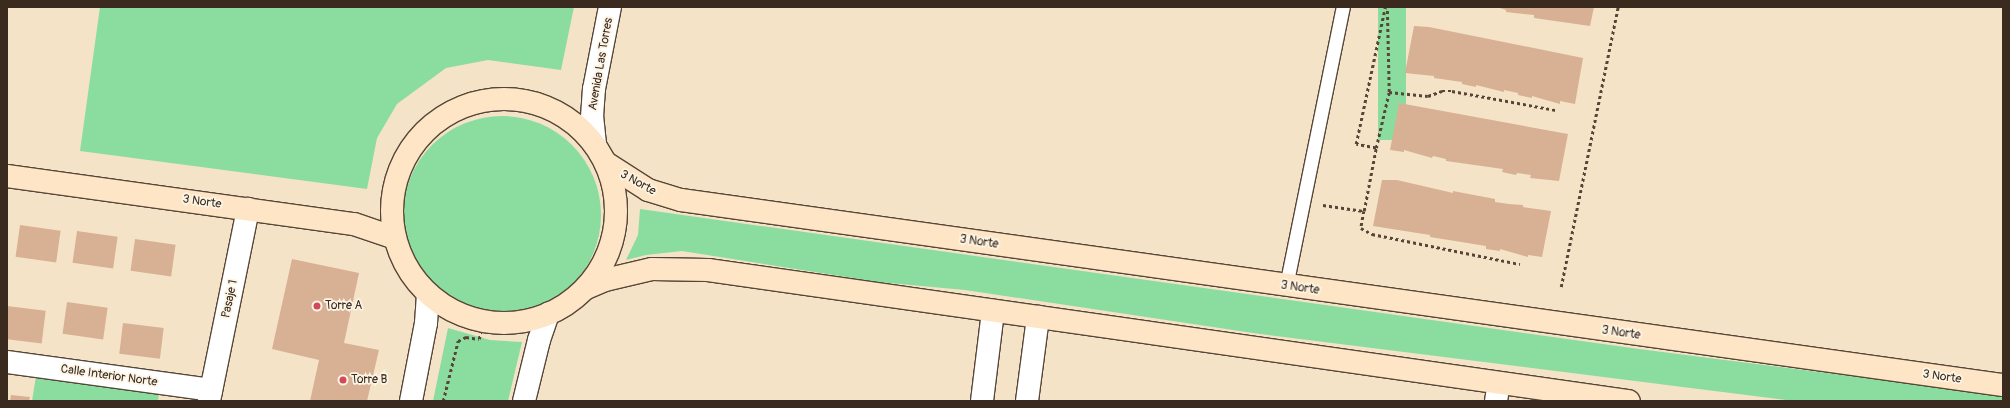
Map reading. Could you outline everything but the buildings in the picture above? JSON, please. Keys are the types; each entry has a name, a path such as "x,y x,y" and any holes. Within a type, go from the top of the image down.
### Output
{"street":[{"name":"Avenida Las Torres","path":"595,144 592,117 594,89 610,7"},
{"path":"504,99 529,102 553,110 574,124 595,144 606,163 616,200 613,239 607,256 586,288 562,308 548,314 513,323 483,321 458,314 428,294 406,265 395,238 392,201 402,165 415,143 433,125 454,111 478,102 504,99"},
{"name":"3 Norte","path":"606,163 648,190 681,200 1286,286 2003,385"},
{"name":"3 Norte","path":"7,176 354,224 395,238"},
{"name":"Pasaje 1","path":"210,396 248,209"},
{"path":"586,288 628,273 680,268 1038,317 1497,392 1629,401"},
{"path":"411,401 425,329 428,294"},
{"path":"982,401 993,311"},
{"path":"524,401 539,340 548,314"},
{"path":"1026,401 1038,317"},
{"name":"Calle Interior Norte","path":"7,362 210,396"}],"lane":[{"path":"1286,286 1344,7"}],"path":[{"path":"1386,7 1389,92 1376,148 1361,228 1372,234 1520,264"},
{"path":"1376,148 1356,144 1386,7"},
{"path":"1561,287 1618,7"},
{"path":"1389,92 1428,96 1442,91 1452,91 1556,110"},
{"path":"1303,202 1364,211"},
{"path":"443,401 456,346 466,337 480,339 483,321"}],"green space":[{"path":"100,7 574,7 561,70 488,60 446,68 397,104 377,138 367,189 80,151"},
{"path":"1378,7 1406,7 1406,140 1378,140"},
{"path":"502,116 521,118 540,124 557,133 572,145 584,160 593,177 599,196 601,215 599,234 593,253 584,270 572,285 557,297 540,306 521,312 502,314 483,312 464,306 447,297 432,285 420,270 411,253 405,234 403,215 405,196 411,177 420,160 432,145 447,133 464,124 483,118"},
{"path":"640,209 1639,349 2003,397 2003,401 1794,401 1253,333 965,290 878,282 682,251 646,255 626,260 638,235"},
{"path":"448,328 490,340 522,342 508,401 433,401"},
{"path":"36,376 159,394 158,401 32,401"}],"place":[{"name":"Torre A","path":"317,306"},
{"name":"Torre B","path":"343,380"}]}
